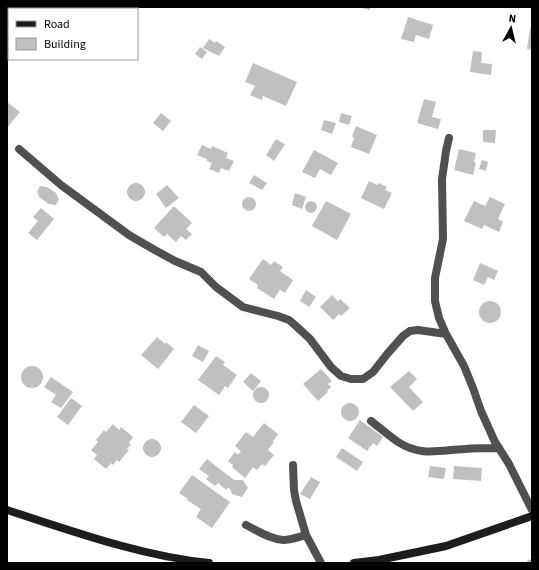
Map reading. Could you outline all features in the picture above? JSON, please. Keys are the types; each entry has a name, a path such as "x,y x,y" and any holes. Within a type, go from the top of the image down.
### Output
{"street":[{"path":"449,138 442,179 443,239 434,291 435,301 439,318 464,366 495,442 509,464 532,510"},
{"path":"18,149 61,185 129,234 153,250 201,272 243,307 289,320 310,339 331,367 341,376 351,379 363,379 373,372 403,336 410,331 418,330 446,334"},
{"path":"371,421 398,442 424,452 499,448"},
{"path":"293,465 296,501 306,535 321,563"},
{"path":"7,510 79,534 143,551 209,563"},
{"path":"354,563 379,560 446,546 532,516"},
{"path":"246,525 283,540 306,535"}],"building":[{"path":"357,7 370,7 370,10"},
{"path":"408,17 433,25 429,39 416,35 414,42 401,39"},
{"path":"530,28 532,28 532,50 527,49"},
{"path":"209,39 215,43 216,41 225,47 219,56 203,48"},
{"path":"200,47 207,52 202,59 195,54"},
{"path":"473,51 482,52 481,63 492,64 491,75 470,72"},
{"path":"253,63 297,82 286,106 263,96 262,100 250,95 255,86 245,82"},
{"path":"424,99 436,102 432,117 441,119 438,129 417,123"},
{"path":"7,102 20,112 7,128"},
{"path":"161,113 171,121 163,131 153,123"},
{"path":"341,113 352,116 349,125 339,122"},
{"path":"324,120 336,123 332,134 321,130"},
{"path":"356,126 377,135 369,154 351,147 354,138 352,136"},
{"path":"483,130 496,130 495,143 483,142"},
{"path":"276,139 285,144 274,161 266,155"},
{"path":"202,145 211,149 212,146 228,153 226,158 234,161 229,171 221,168 219,173 209,169 212,163 197,155"},
{"path":"459,149 476,153 474,162 476,163 473,175 454,170"},
{"path":"314,150 338,163 331,175 320,169 315,178 302,172"},
{"path":"482,160 488,162 486,171 479,169"},
{"path":"254,175 267,183 262,190 249,183"},
{"path":"369,181 377,185 379,183 387,187 385,190 392,193 384,209 361,198"},
{"path":"136,183 142,186 145,192 142,198 136,201 130,198 127,192 130,186"},
{"path":"167,185 179,198 166,208 156,194"},
{"path":"40,186 47,187 56,193 59,200 56,205 49,204 40,198 37,192"},
{"path":"295,193 306,197 302,209 292,205"},
{"path":"249,197 254,199 256,204 254,209 249,211 244,209 242,204 244,199"},
{"path":"490,197 505,204 498,219 503,222 499,232 484,225 482,229 464,221 474,201 485,206"},
{"path":"309,201 313,201 317,207 313,213 309,213 305,209 305,205"},
{"path":"326,201 351,214 337,240 312,226"},
{"path":"174,206 192,223 186,229 192,234 186,240 181,236 176,242 167,234 164,237 154,228"},
{"path":"41,208 54,219 37,240 28,233 38,221 33,217"},
{"path":"263,259 271,265 274,261 283,267 280,271 293,280 285,293 280,290 274,299 257,288 258,285 249,279"},
{"path":"480,263 498,271 494,280 488,277 484,285 473,280"},
{"path":"306,290 316,297 309,307 300,301"},
{"path":"332,295 338,301 340,299 350,308 341,316 339,314 333,320 320,307"},
{"path":"490,301 498,304 501,312 498,320 490,323 482,320 479,312 482,304"},
{"path":"157,337 174,349 158,369 141,355"},
{"path":"198,345 209,351 203,362 192,356"},
{"path":"216,356 225,362 223,365 237,375 228,388 225,386 219,395 198,380"},
{"path":"32,366 40,369 43,377 40,385 32,388 24,385 21,377 24,369"},
{"path":"321,369 332,381 328,384 331,387 327,391 328,392 318,401 303,384"},
{"path":"409,371 417,379 409,387 423,402 413,411 390,387"},
{"path":"251,373 261,381 253,391 243,382"},
{"path":"51,377 73,392 61,408 51,402 56,395 44,387"},
{"path":"258,387 264,387 269,392 267,401 264,403 258,403 253,398 253,392"},
{"path":"71,398 82,406 68,425 57,417"},
{"path":"350,403 356,406 359,412 356,418 350,421 344,418 341,412 344,406"},
{"path":"194,405 209,416 196,433 181,422"},
{"path":"360,420 383,437 377,446 373,443 367,451 348,438"},
{"path":"264,423 278,434 268,450 274,455 265,466 262,464 257,470 253,467 245,478 232,467 233,465 228,461 235,452 238,455 241,451 235,446 246,432 253,437"},
{"path":"113,424 119,430 121,427 133,437 129,443 131,445 127,449 129,450 119,462 117,460 113,465 111,463 106,469 94,459 97,455 91,450 98,442 96,440 104,430 106,432"},
{"path":"152,439 158,442 161,448 158,454 152,457 146,454 143,448 146,442"},
{"path":"342,448 363,462 357,471 336,457"},
{"path":"207,459 234,480 243,480 248,488 242,497 232,494 229,487 226,490 218,483 215,486 206,479 209,476 199,469"},
{"path":"430,466 446,468 444,479 428,477"},
{"path":"454,466 482,468 481,481 453,479"},
{"path":"192,475 230,502 212,528 196,517 201,509 179,493"},
{"path":"311,477 320,482 310,499 300,494"},
{"path":"532,559 532,563 526,563 528,560"}]}
